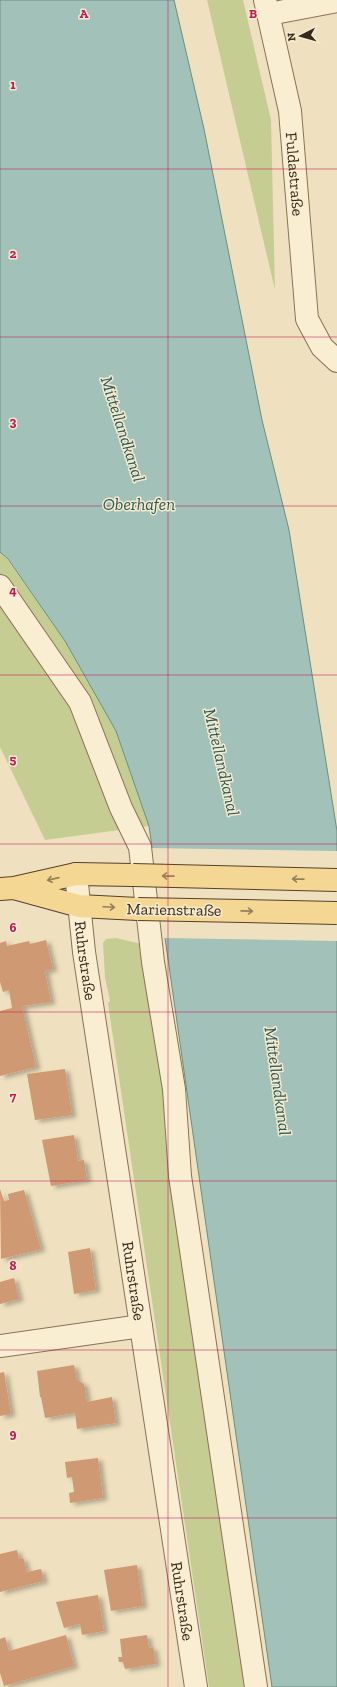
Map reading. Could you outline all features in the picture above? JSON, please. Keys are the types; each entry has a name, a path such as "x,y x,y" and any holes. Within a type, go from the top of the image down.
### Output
{"main road":[{"name":"Marienstraße","path":"7,888 76,874 337,880"},
{"name":"Marienstraße","path":"7,888 79,906 138,909 337,913"}],"street":[{"path":"267,7 337,1"},
{"name":"Fuldastraße","path":"267,7 290,111 307,319 329,354"},
{"path":"0,586 80,702 120,808 140,847 153,962 174,1089 180,1176 256,1687"},
{"name":"Ruhrstraße","path":"76,874 84,952 196,1687"},
{"path":"0,1346 141,1326"}],"green space":[{"path":"207,0 243,0 271,120 275,290"},
{"path":"0,552 7,559 65,641 116,731 149,826 45,840 0,747"},
{"path":"116,938 142,944 248,1687 209,1687 108,1003 110,1001 105,978 103,943 106,939"}],"water":[{"name":"Oberhafen","path":"0,0 174,0 204,129 262,420 289,530 337,831 337,1687 272,1687 149,826 116,731 65,641 8,559 0,552"}],"pier":[{"path":"150,848 337,851 337,941 163,938"}],"building":[{"path":"46,940 53,969 45,971 51,1002 22,1006 36,1067 0,1076 0,1011 12,1008 9,990 3,992 0,982 0,943 6,941 7,946 29,941 30,944"},
{"path":"65,1069 72,1115 35,1120 27,1074"},
{"path":"74,1135 78,1161 84,1160 87,1180 51,1186 42,1140"},
{"path":"0,1189 4,1201 9,1200 8,1194 24,1190 41,1249 1,1259"},
{"path":"90,1248 96,1290 74,1294 68,1252"},
{"path":"14,1278 19,1299 0,1304 0,1282"},
{"path":"74,1365 77,1380 84,1384 87,1402 112,1397 116,1423 77,1429 75,1413 45,1418 40,1397 37,1371"},
{"path":"4,1372 11,1414 0,1416 0,1373"},
{"path":"98,1458 103,1498 70,1503 69,1493 74,1492 72,1477 67,1478 65,1462"},
{"path":"17,1550 19,1559 23,1558 24,1560 27,1572 41,1569 44,1581 0,1592 0,1554"},
{"path":"137,1565 143,1606 111,1611 104,1570"},
{"path":"98,1595 104,1631 82,1635 80,1624 64,1628 56,1602"},
{"path":"66,1635 74,1666 4,1686 0,1673 0,1639 5,1637 9,1651"},
{"path":"147,1635 149,1648 153,1647 156,1664 125,1669 123,1662 119,1662 118,1657 122,1657 120,1639"}],"water label":[{"name":"Mittellandkanal","path":"123,429"},
{"name":"Mittellandkanal","path":"222,762"},
{"name":"Mittellandkanal","path":"278,1081"}]}
